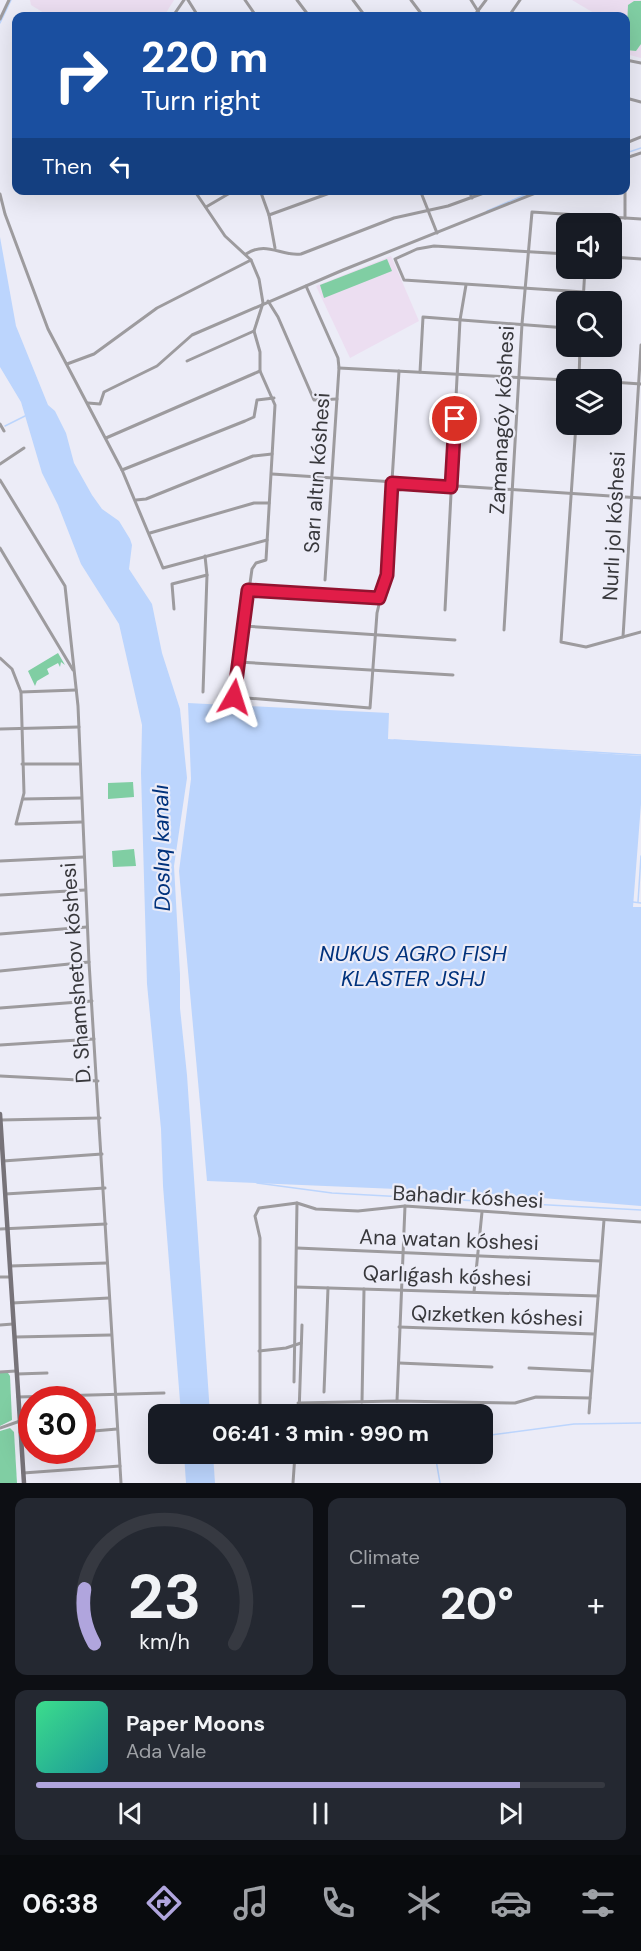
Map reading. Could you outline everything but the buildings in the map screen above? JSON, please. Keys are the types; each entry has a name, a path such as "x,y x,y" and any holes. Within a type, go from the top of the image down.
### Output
{"main road":[{"path":"0,1114 18,1397"},
{"path":"22,1464 24,1483"}],"street":[{"path":"0,19 9,0"},
{"path":"176,12 186,0"},
{"path":"471,0 477,12 486,0"},
{"path":"0,194 39,308 75,384 88,403 122,470 163,568 267,540"},
{"path":"198,195 225,236 251,260 259,279 263,303 254,331 260,352 260,371 274,398 266,561 256,563 252,569 234,697 370,708 375,669 375,634 379,598 387,575 399,371"},
{"path":"206,207 226,195"},
{"path":"262,195 269,215 275,248"},
{"path":"269,215 324,195"},
{"path":"422,195 437,233"},
{"path":"246,254 252,250 275,248 294,255 301,254 394,218 428,208 448,206 480,195"},
{"path":"88,403 99,404 104,392 157,366 192,335 263,303 531,195"},
{"path":"625,195 625,218 641,219"},
{"name":"Zamanagóy kóshesi","path":"504,630 522,324 532,212 625,218"},
{"path":"430,236 434,246"},
{"path":"556,253 434,246 417,249 395,259 404,280 570,291"},
{"path":"622,258 641,259"},
{"path":"67,364 94,354 157,308 251,260"},
{"path":"445,610 460,320 466,285"},
{"path":"306,286 338,358 339,368 556,379"},
{"path":"268,301 278,316 314,400 337,399"},
{"path":"420,372 423,317 556,327"},
{"path":"187,361 254,331"},
{"name":"Nurlı jol kóshesi","path":"622,637 641,345"},
{"name":"Sarı altın kóshesi","path":"324,580 339,368"},
{"path":"106,438 260,371"},
{"path":"622,383 640,384"},
{"path":"122,470 254,417 255,402 274,398"},
{"path":"0,424 4,431"},
{"path":"575,435 561,642 586,647 641,632"},
{"path":"0,464 24,448"},
{"path":"136,500 146,499 253,456 272,454"},
{"path":"271,474 641,498"},
{"name":"D. Shamshetov kóshesi","path":"0,480 65,586 79,727 87,927 105,1188 114,1393 121,1483"},
{"path":"150,533 254,503 269,503"},
{"path":"0,548 74,672"},
{"path":"203,692 207,575 205,556"},
{"path":"174,609 172,584 207,575"},
{"path":"248,590 379,598"},
{"path":"243,626 455,640"},
{"path":"0,658 12,669 21,692 23,799 16,824 82,822"},
{"path":"238,662 453,675"},
{"path":"21,692 76,690"},
{"path":"0,729 79,727"},
{"path":"22,764 80,764"},
{"path":"23,799 81,798"},
{"path":"0,861 84,857"},
{"path":"0,895 86,890"},
{"path":"0,934 87,927"},
{"path":"0,971 89,963"},
{"path":"0,1008 92,1002"},
{"path":"0,1045 95,1039"},
{"path":"0,1076 98,1082"},
{"path":"0,1120 100,1118"},
{"path":"3,1161 102,1154"},
{"path":"5,1194 105,1188"},
{"path":"294,1382 297,1203"},
{"name":"Bahadır kóshesi","path":"259,1351 260,1238 255,1216 259,1208 297,1203 316,1209 341,1211 405,1206 641,1222"},
{"path":"397,1401 405,1206"},
{"path":"474,1292 482,1212"},
{"path":"589,1413 604,1220"},
{"path":"0,1229 106,1224"},
{"name":"Ana watan kóshesi","path":"297,1248 600,1260"},
{"path":"10,1266 107,1263"},
{"path":"0,1277 10,1277"},
{"name":"Qarlıǵash kóshesi","path":"296,1287 598,1296"},
{"path":"324,1392 328,1288"},
{"path":"362,1402 364,1289"},
{"path":"12,1302 109,1298"},
{"path":"0,1325 13,1324"},
{"path":"302,1325 298,1403 397,1401 515,1403 536,1397 590,1398"},
{"name":"Qızketken kóshesi","path":"399,1327 594,1334"},
{"path":"14,1338 111,1335"},
{"path":"260,1404 259,1351 301,1343"},
{"path":"399,1363 492,1367"},
{"path":"529,1368 592,1371"},
{"path":"0,1372 47,1373"},
{"path":"96,1394 164,1393"},
{"path":"0,1428 18,1422"},
{"path":"96,1431 117,1429"},
{"path":"293,1483 294,1464"},
{"path":"23,1473 120,1466"}],"shaded area":[{"path":"30,0 174,0 166,12 42,12 31,5"},
{"path":"572,0 641,0 641,58 630,55 630,12 592,12"},
{"path":"391,256 419,321 350,358 316,286"}],"green space":[{"path":"634,1 641,1 641,44 636,51 630,50 628,5"},
{"path":"387,259 392,271 324,298 320,285"},
{"path":"58,653 65,665 61,662 60,667 58,663 47,669 49,674 37,681 35,686 28,671"},
{"path":"133,782 134,797 108,799 108,783"},
{"path":"134,849 136,866 113,867 112,851"},
{"path":"0,1373 8,1373 10,1376 12,1420 0,1426"},
{"path":"10,1428 14,1432 17,1483 0,1483 0,1431"}],"water":[{"name":"Doslıq kanalı","path":"0,237 16,326 48,405 55,411 66,433 74,463 102,509 119,521 130,539 132,545 129,569 152,604 162,653 180,709 187,778 174,866 180,1008 187,1075 209,1404 180,1404 163,1186 161,1129 147,984 141,773 142,725 119,624 81,564 58,505 42,473 21,402 0,367"},
{"name":"NUKUS AGRO FISH KLASTER JSHJ","path":"188,703 389,713 388,739 641,756 641,804 633,907 641,907 641,1206 468,1192 207,1181 179,871 191,779"},
{"path":"185,1464 214,1464 215,1483 186,1483"}],"waterway":[{"path":"0,23 11,0"},
{"path":"630,152 641,148"},
{"path":"487,211 524,195"},
{"path":"5,426 25,416"},
{"path":"394,740 641,755"},
{"path":"638,902 641,856"},
{"path":"633,902 641,903"},
{"path":"257,1183 332,1193 641,1210"},
{"path":"493,1435 574,1424 641,1423"},
{"path":"437,1464 440,1483"}],"route":[{"path":"234,697 248,590 379,598 387,575 392,483 451,487 455,419"}]}
